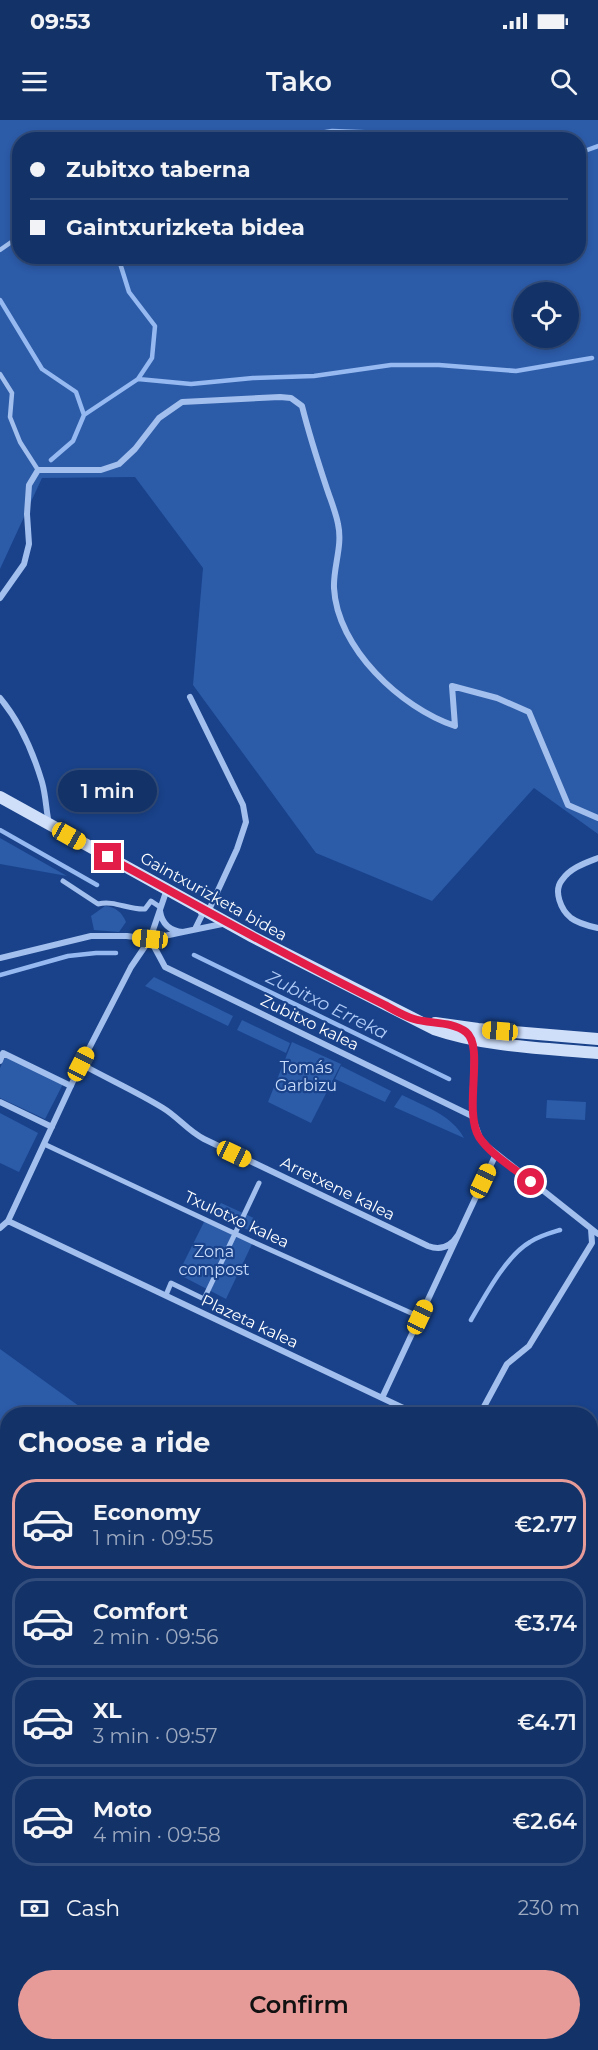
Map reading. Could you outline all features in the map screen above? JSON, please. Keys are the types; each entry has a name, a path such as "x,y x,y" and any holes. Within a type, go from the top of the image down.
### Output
{"main road":[{"name":"Gaintxurizketa bidea","path":"0,797 228,923 414,1019"},
{"path":"414,1019 457,1027 598,1039"},
{"path":"414,1019 434,1029 473,1041 598,1053"}],"street":[{"path":"0,598 24,564 28,544 29,485 38,470 101,470 119,464 135,449 159,418 182,402 280,396 291,398 302,406 339,526 334,588 338,612 350,639 374,672 401,695 440,721 455,726 452,686 497,698 529,712 568,805 598,818"},
{"path":"189,697 243,805 246,822 237,849 203,909 195,929"},
{"path":"0,698 13,714 31,751 43,784 50,825"},
{"path":"598,858 571,871 560,881 558,894 562,906 571,917 586,926 598,928"},
{"path":"63,880 98,904 109,901 133,910 145,909 151,901 160,907"},
{"path":"0,1227 8,1221 81,1064 131,967 150,939 167,889"},
{"path":"160,907 160,914 166,925 183,932"},
{"path":"0,958 91,936 128,936 150,939 228,923"},
{"name":"Zubitxo kalea","path":"150,939 165,967 472,1116"},
{"path":"457,1027 466,1032 473,1041 472,1116 480,1138 496,1154 598,1234"},
{"path":"0,1060 3,1053 71,1086"},
{"name":"Arretxene kalea","path":"81,1064 163,1108 198,1136 428,1246 443,1248 458,1235"},
{"path":"0,1102 52,1127"},
{"name":"Txulotxo kalea","path":"44,1144 235,1234 420,1317"},
{"path":"382,1398 496,1154"},
{"path":"166,1295 171,1283 204,1299 259,1183"},
{"name":"Plazeta kalea","path":"8,1221 401,1407"},
{"path":"484,1407 507,1364 529,1346 592,1243 591,1229"}],"lane":[{"path":"0,374 12,393 10,417 20,442 38,470"}],"green space":[{"path":"0,120 598,120 598,834 534,788 432,901 316,853 193,685 203,568 135,477 42,478 0,569"},
{"path":"0,838 67,876 0,864"},
{"path":"105,906 118,911 124,918 126,922 119,932 94,930 91,916"},
{"path":"154,977 233,1016 228,1026 145,986"},
{"path":"242,1020 290,1043 286,1053 237,1030"},
{"name":"Tomás Garbizu","path":"292,1042 341,1064 311,1123 268,1102"},
{"path":"5,1057 63,1084 45,1119 0,1098 0,1068"},
{"path":"341,1066 391,1091 385,1102 335,1079"},
{"path":"402,1095 445,1117 464,1138 394,1107"},
{"path":"547,1100 586,1102 585,1120 546,1118"},
{"path":"0,1113 38,1133 19,1172 0,1163"},
{"path":"221,1203 258,1220 252,1232 214,1213"},
{"name":"Zona compost","path":"205,1220 253,1242 226,1299 178,1274"},
{"path":"0,1349 80,1407 0,1407"}],"waterway":[{"path":"326,132 358,132"},
{"path":"586,150 598,146"},
{"path":"84,415 138,379 152,358 155,326 129,292 120,264"},
{"path":"0,300 42,369 76,392 84,415 73,441 51,460"},
{"path":"138,379 191,384 253,378 314,376 391,365 439,365 516,371 592,358"},
{"path":"0,830 97,885"},
{"name":"Zubitxo Erreka","path":"0,975 68,956 116,953"},
{"name":"Zubitxo Erreka","path":"194,955 449,1079"},
{"name":"Zubitxo Erreka","path":"471,1320 497,1277 521,1248 533,1240 560,1230"}],"route":[{"path":"108,857 253,937 381,1003 414,1019 457,1027 466,1032 474,1043 472,1116 475,1128 487,1146 531,1182"}]}
